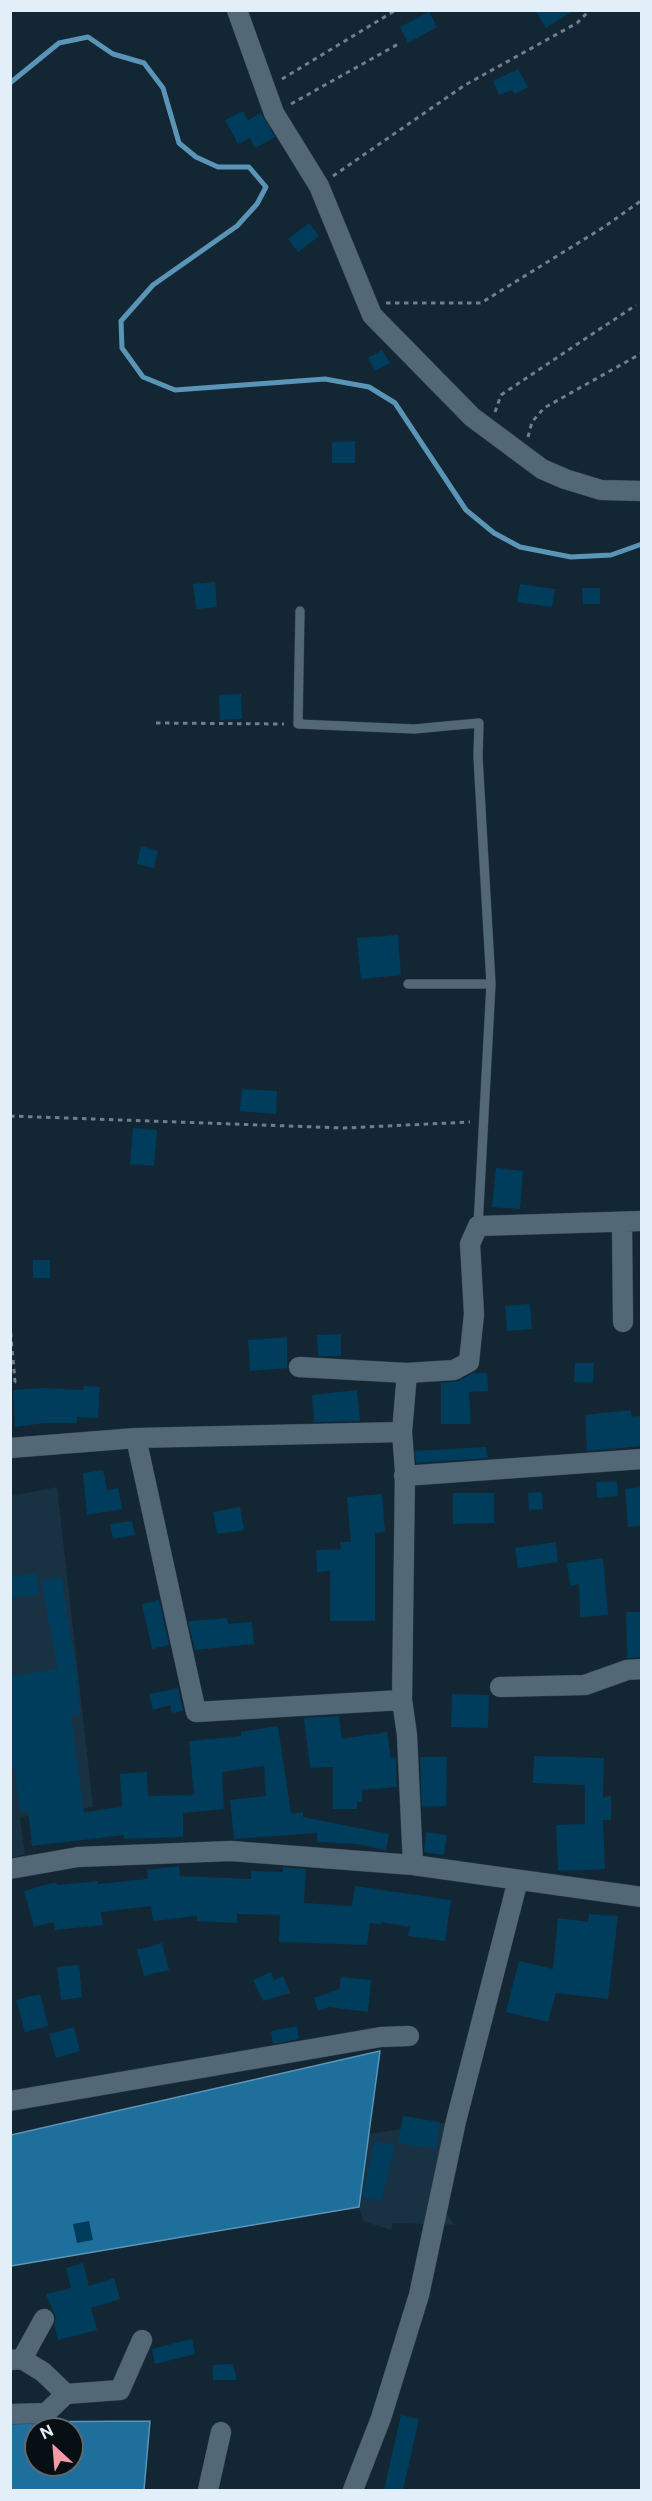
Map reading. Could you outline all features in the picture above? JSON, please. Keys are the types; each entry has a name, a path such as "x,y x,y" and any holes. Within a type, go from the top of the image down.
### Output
{"street":[{"path":"237,10 274,114 319,186 372,315 472,417 542,469 602,490 642,491"},
{"path":"299,1367 407,1373 454,1370 469,1362 474,1314 470,1244 478,1226 632,1222 623,1322"},
{"path":"407,1373 402,1432 405,1476 402,1700 407,1735 413,1865"},
{"path":"10,1448 136,1438 402,1432"},
{"path":"136,1438 196,1712 402,1700"},
{"path":"405,1476 642,1459"},
{"path":"500,1687 585,1685 627,1670 642,1669"},
{"path":"10,1869 78,1857 231,1851 413,1865 642,1897"},
{"path":"353,2490 381,2418 419,2295 456,2121 518,1880"},
{"path":"10,2101 358,2041 409,2036"},
{"path":"44,2319 16,2359 43,2372 66,2394"},
{"path":"10,2414 46,2413 66,2394 120,2390 142,2340"},
{"path":"208,2490 221,2432"}],"lane":[{"path":"300,611 298,724 414,729 479,723 479,780 491,984 478,1226"},
{"path":"408,984 491,984"}],"path":[{"path":"265,89 396,10"},
{"path":"319,186 465,84 577,23 590,10"},
{"path":"274,114 400,42"},
{"path":"367,303 481,303 604,227 642,200"},
{"path":"489,430 501,395 636,305"},
{"path":"524,456 532,422 544,408 642,353"},
{"path":"156,723 298,724"},
{"path":"10,1116 344,1128 484,1122"},
{"path":"10,1324 15,1382 10,1382"}],"shaded area":[{"path":"57,1487 93,1807 20,1817 25,1854 11,1858 11,1496"},
{"path":"454,2121 439,2203 455,2225 393,2223 391,2230 363,2221 359,2207 368,2134"}],"water":[{"path":"380,2051 359,2207 11,2266 11,2135"},
{"path":"84,2421 150,2421 144,2490 11,2490 10,2422 24,2422 24,2477 84,2477"}],"building":[{"path":"535,10 574,10 546,28"},
{"path":"429,12 437,27 408,43 400,27"},
{"path":"518,69 528,87 515,94 512,90 499,95 493,81"},
{"path":"243,111 248,120 261,113 275,137 255,148 250,138 238,144 225,120"},
{"path":"309,223 319,236 298,252 288,239"},
{"path":"382,350 390,363 375,371 368,358"},
{"path":"355,441 355,463 332,463 332,442"},
{"path":"215,582 217,607 196,609 193,584"},
{"path":"520,584 555,589 552,607 517,602"},
{"path":"582,588 600,588 600,604 583,604"},
{"path":"241,694 242,719 220,720 219,695"},
{"path":"141,846 158,851 154,868 137,864"},
{"path":"398,935 401,975 361,979 357,938"},
{"path":"242,1089 277,1091 276,1114 240,1111"},
{"path":"133,1128 157,1130 154,1166 130,1164"},
{"path":"496,1168 523,1171 520,1209 492,1207"},
{"path":"33,1260 50,1260 50,1278 33,1278"},
{"path":"530,1304 532,1329 507,1331 505,1306"},
{"path":"341,1334 341,1356 318,1356 317,1335"},
{"path":"287,1337 287,1368 250,1371 248,1340"},
{"path":"575,1363 594,1363 593,1383 574,1382"},
{"path":"473,1373 487,1373 488,1391 469,1392 471,1424 441,1424 441,1383 459,1381"},
{"path":"84,1386 100,1387 98,1418 77,1417 77,1423 44,1423 15,1427 13,1390 42,1388 83,1390"},
{"path":"357,1390 360,1421 314,1422 312,1395"},
{"path":"631,1410 632,1417 642,1416 642,1446 587,1451 585,1415"},
{"path":"486,1447 488,1458 416,1463 415,1451"},
{"path":"103,1470 107,1490 118,1488 122,1509 87,1515 83,1473"},
{"path":"617,1481 618,1496 597,1498 596,1482"},
{"path":"642,1487 642,1526 628,1527 625,1489"},
{"path":"542,1492 543,1509 529,1510 528,1493"},
{"path":"453,1493 494,1493 494,1523 453,1524"},
{"path":"382,1494 385,1532 375,1533 375,1621 330,1621 330,1571 317,1572 316,1550 341,1549 340,1542 351,1542 347,1497"},
{"path":"240,1507 244,1530 217,1534 213,1512"},
{"path":"132,1521 135,1535 113,1539 110,1524"},
{"path":"556,1542 558,1562 518,1568 515,1548"},
{"path":"603,1558 608,1615 580,1617 579,1584 570,1586 567,1563"},
{"path":"36,1573 39,1594 10,1598 10,1577"},
{"path":"61,1577 76,1665 80,1715 71,1715 84,1812 122,1807 120,1774 147,1772 148,1796 194,1795 189,1741 241,1736 241,1732 278,1726 291,1814 303,1812 303,1817 389,1834 386,1850 356,1844 317,1842 317,1833 234,1839 230,1800 266,1796 264,1766 222,1772 224,1809 183,1813 183,1837 124,1839 124,1835 32,1846 28,1810 20,1812 14,1768 10,1768 10,1676 58,1669 41,1581"},
{"path":"159,1600 169,1645 152,1649 142,1604"},
{"path":"626,1612 642,1612 642,1657 627,1658"},
{"path":"227,1618 228,1624 252,1622 254,1644 195,1650 188,1621"},
{"path":"178,1688 183,1711 172,1713 170,1705 153,1710 149,1694"},
{"path":"452,1694 489,1695 488,1728 451,1727"},
{"path":"339,1716 342,1739 387,1732 391,1758 396,1757 397,1787 362,1790 362,1802 357,1802 357,1809 333,1809 333,1767 310,1768 304,1718"},
{"path":"534,1756 604,1758 603,1797 611,1796 611,1820 603,1820 605,1869 558,1871 556,1825 585,1824 585,1785 533,1783"},
{"path":"420,1757 447,1757 446,1806 422,1807"},
{"path":"426,1832 447,1835 444,1855 424,1852"},
{"path":"179,1866 180,1876 251,1879 251,1871 283,1872 283,1867 306,1869 304,1903 352,1906 355,1886 451,1900 445,1941 408,1936 410,1927 381,1922 381,1925 370,1923 367,1945 279,1942 280,1915 237,1914 237,1923 197,1921 197,1916 153,1921 151,1906 101,1912 103,1925 55,1930 54,1922 34,1927 24,1891 56,1882 57,1885 98,1881 98,1884 148,1879 147,1870"},
{"path":"589,1914 618,1916 608,1999 556,1993 548,2022 506,2012 519,1961 553,1969 558,1918 588,1922"},
{"path":"162,1943 169,1970 144,1976 137,1950"},
{"path":"79,1965 82,1997 61,2000 57,1967"},
{"path":"271,1972 274,1980 283,1976 290,1993 263,2001 253,1980"},
{"path":"341,1977 371,1980 368,2012 329,2007 318,2011 314,1998 339,1989"},
{"path":"40,1994 48,2026 25,2032 16,2000"},
{"path":"297,2026 299,2039 273,2044 271,2031"},
{"path":"74,2027 80,2051 56,2058 49,2034"},
{"path":"403,2116 440,2122 436,2149 398,2143"},
{"path":"375,2141 395,2146 381,2201 362,2197"},
{"path":"89,2221 93,2240 77,2243 73,2224"},
{"path":"83,2263 89,2286 114,2278 120,2299 91,2308 97,2330 58,2340 54,2325 56,2318 46,2294 71,2288 66,2268"},
{"path":"192,2339 195,2354 155,2364 152,2349"},
{"path":"233,2364 237,2380 213,2380 213,2365"},
{"path":"401,2415 419,2419 403,2490 384,2490"}],"waterway":[{"path":"10,83 59,43 88,37 113,54 144,63 163,88 179,143 196,157 218,167 249,167 266,187 257,204 237,226 153,285 121,321 122,348 143,377 175,390 325,379 369,387 395,403 466,510 494,533 520,547 571,557 611,555 642,544"}]}
